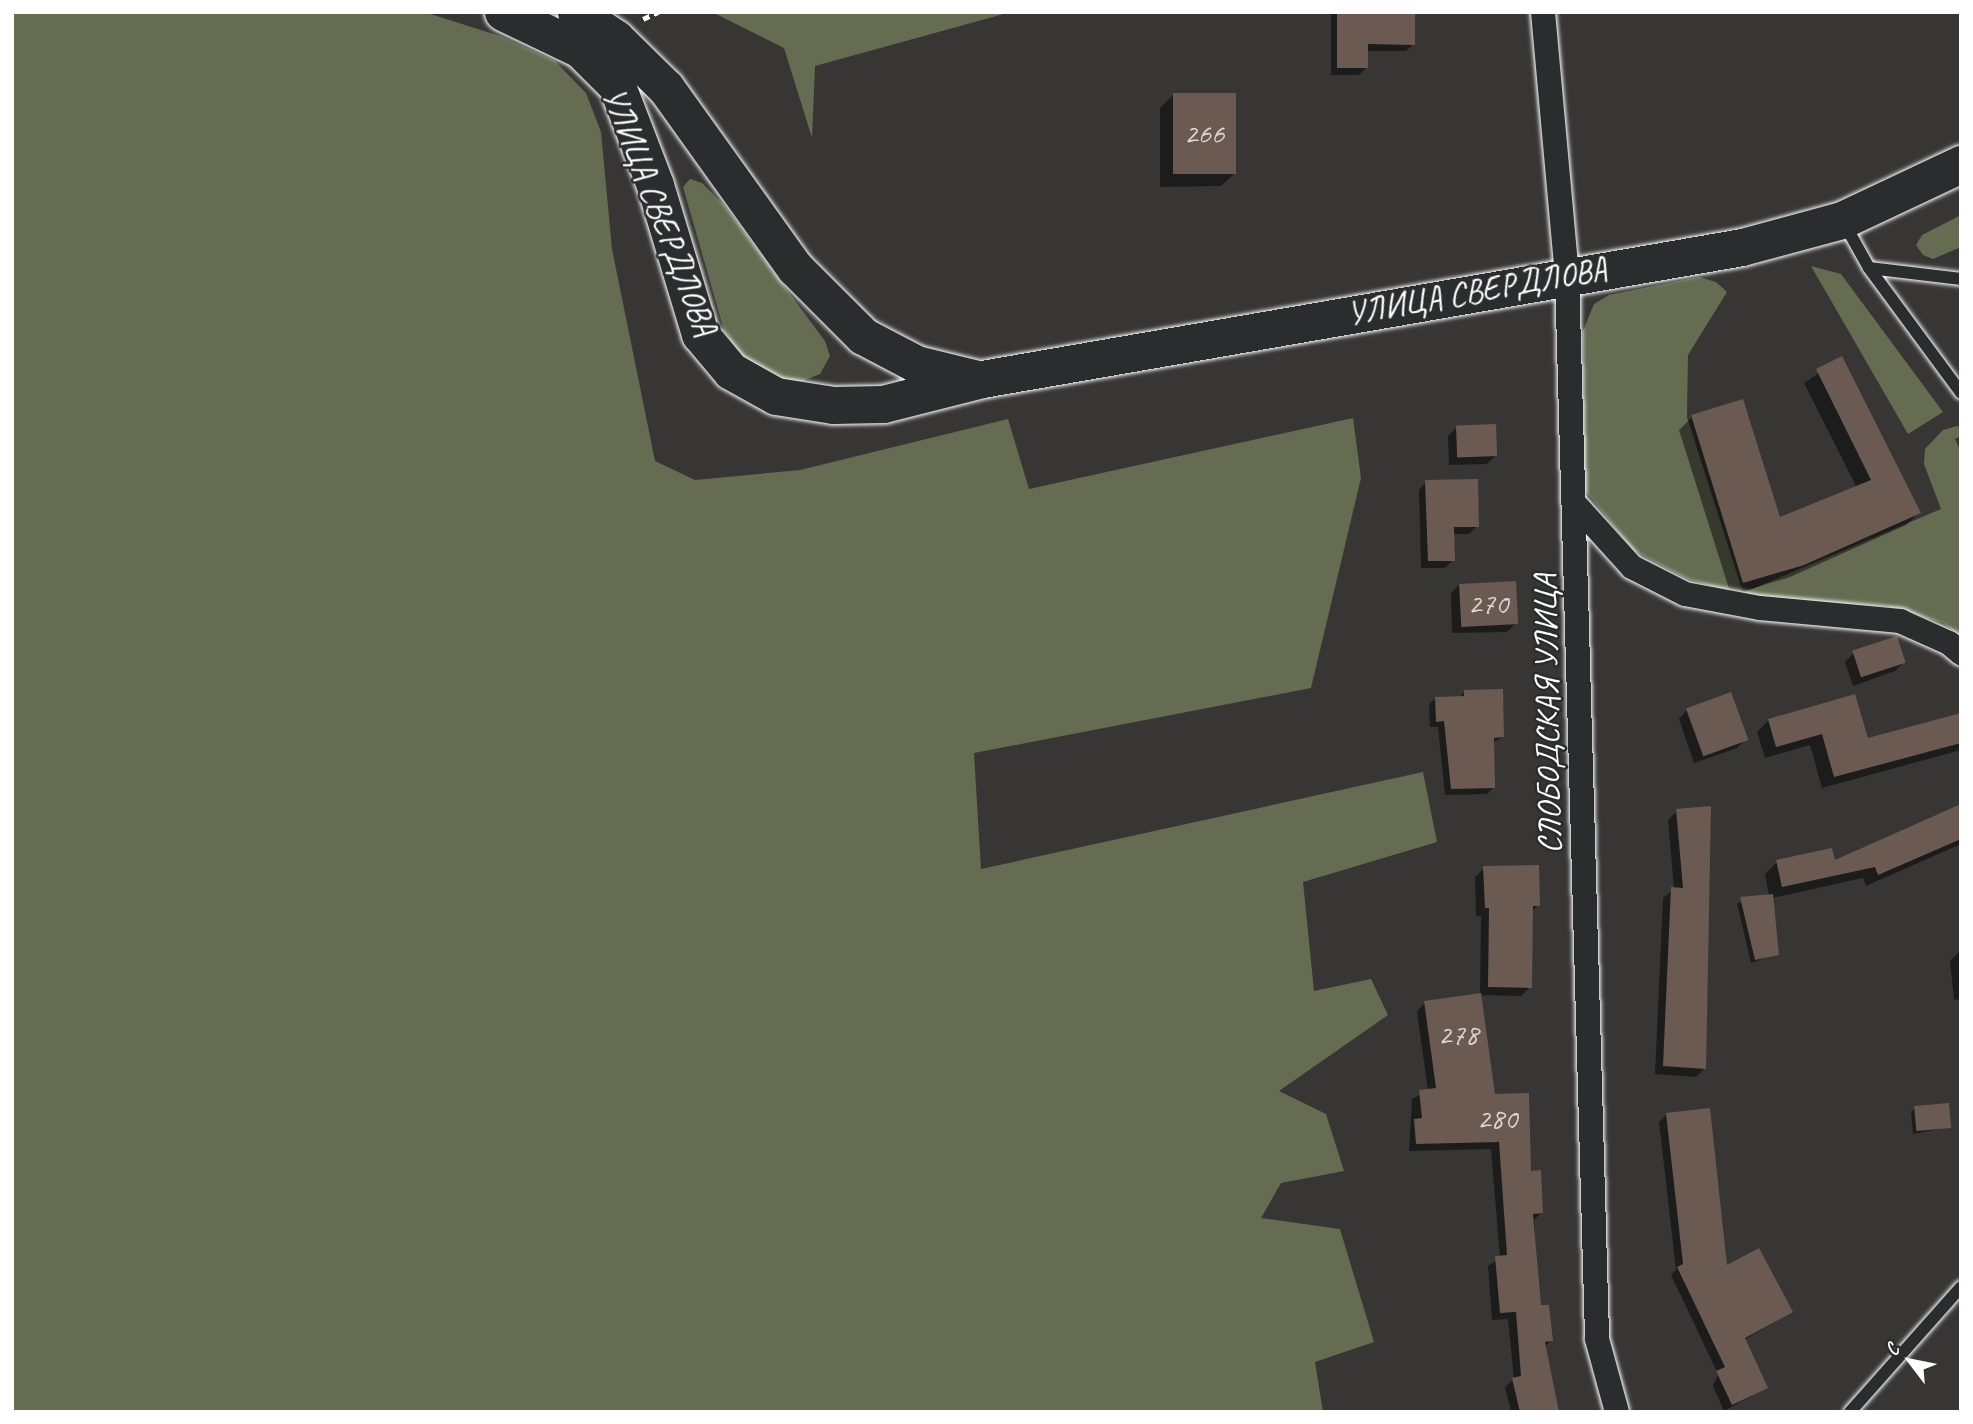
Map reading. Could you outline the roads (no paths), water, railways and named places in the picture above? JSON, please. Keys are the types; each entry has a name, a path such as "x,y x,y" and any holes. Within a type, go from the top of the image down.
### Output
{"main road":[{"name":"УЛИЦА СВЕРДЛОВА","path":"503,12 580,49 617,86 655,185 700,334 731,371 776,397 833,405 883,404 982,379 1567,275 1742,247 1842,220 1961,164"},
{"name":"УЛИЦА СВЕРДЛОВА","path":"576,12 615,38 666,88 795,268 863,336 916,364 982,379"}],"street":[{"name":"СЛОБОДСКАЯ УЛИЦА","path":"1543,12 1567,275 1597,1339 1616,1412"},
{"path":"1575,504 1632,567 1685,594 1760,608 1900,621 1949,643 1961,653"}],"lane":[{"path":"1842,220 1869,268 1961,393"},
{"path":"1869,268 1961,279"},
{"path":"1850,1412 1961,1287"}]}
